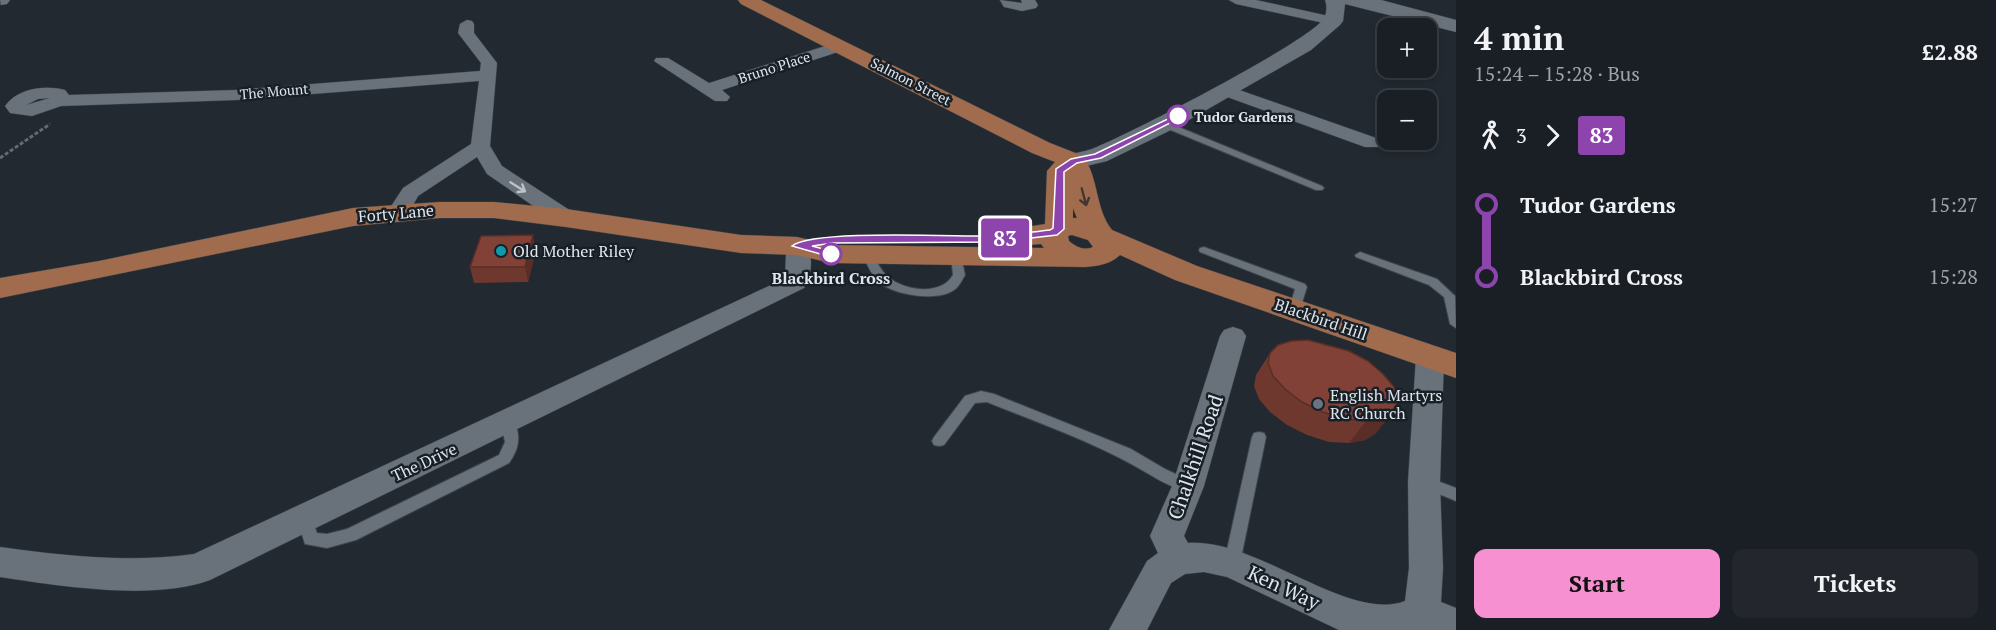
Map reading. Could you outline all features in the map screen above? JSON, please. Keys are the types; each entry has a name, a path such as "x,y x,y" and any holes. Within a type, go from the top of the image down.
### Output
{"main road":[{"name":"Salmon Street","path":"747,0 1041,148 1074,161"},
{"path":"1351,0 1379,5 1456,26"},
{"path":"1074,161 1080,177 1093,246 1055,245 1052,239 1056,231 1060,171 1074,161 1098,156 1164,124 1304,46 1333,10"},
{"name":"Forty Lane","path":"0,288 99,270 343,219 399,211 494,210 566,218 741,244 797,246 831,254 1019,258 1093,246"},
{"name":"Forty Lane","path":"797,246 833,239 997,239 1056,231"},
{"name":"Blackbird Hill","path":"1093,246 1195,261 1295,309 1443,362"}],"street":[{"path":"1007,0 1009,4 1022,7 1031,5 1029,0"},
{"path":"1236,0 1333,10"},
{"path":"467,24 466,33 489,63 480,146 494,170 566,218"},
{"name":"Bruno Place","path":"708,89 841,46"},
{"name":"Bruno Place","path":"662,61 724,99"},
{"name":"The Mount","path":"58,101 236,95 489,75"},
{"path":"1225,90 1372,144"},
{"path":"399,211 410,192 480,146"},
{"name":"The Drive","path":"0,562 62,571 158,575 198,569 795,283 799,265 797,246"},
{"name":"Chalkhill Road","path":"1178,559 1167,537 1188,486 1233,336"},
{"path":"1443,362 1424,482 1426,568 1422,611 1456,626"},
{"name":"Ken Way","path":"1178,559 1204,557 1232,563 1352,618 1395,622 1422,611"},
{"path":"1127,630 1159,572 1178,559"}],"lane":[{"path":"1164,124 1319,188"},
{"path":"1280,187 1291,176"},
{"path":"1360,255 1433,282 1449,296 1456,324"},
{"path":"939,441 970,399 981,396 989,397 1126,453 1188,486"},
{"path":"1232,563 1259,437"},
{"path":"1424,482 1456,495"}],"path":[{"path":"0,158 85,100"}],"building":[{"path":"533,235 525,267 470,267 481,236"},
{"path":"1308,340 1349,351 1368,361 1394,387 1398,400 1394,410 1383,418 1366,421 1345,419 1302,402 1285,389 1273,376 1268,363 1270,353 1278,345 1291,341"}],"bus line":[{"name":"83","path":"831,254 797,246 833,239 997,239 1053,233 1059,229 1060,171 1074,161 1098,156 1178,116"}],"place":[{"name":"Tudor Gardens","path":"1178,116"},
{"name":"Old Mother Riley","path":"501,251"},
{"name":"Blackbird Cross","path":"831,254"},
{"name":"English Martyrs RC Church","path":"1318,404"}]}
